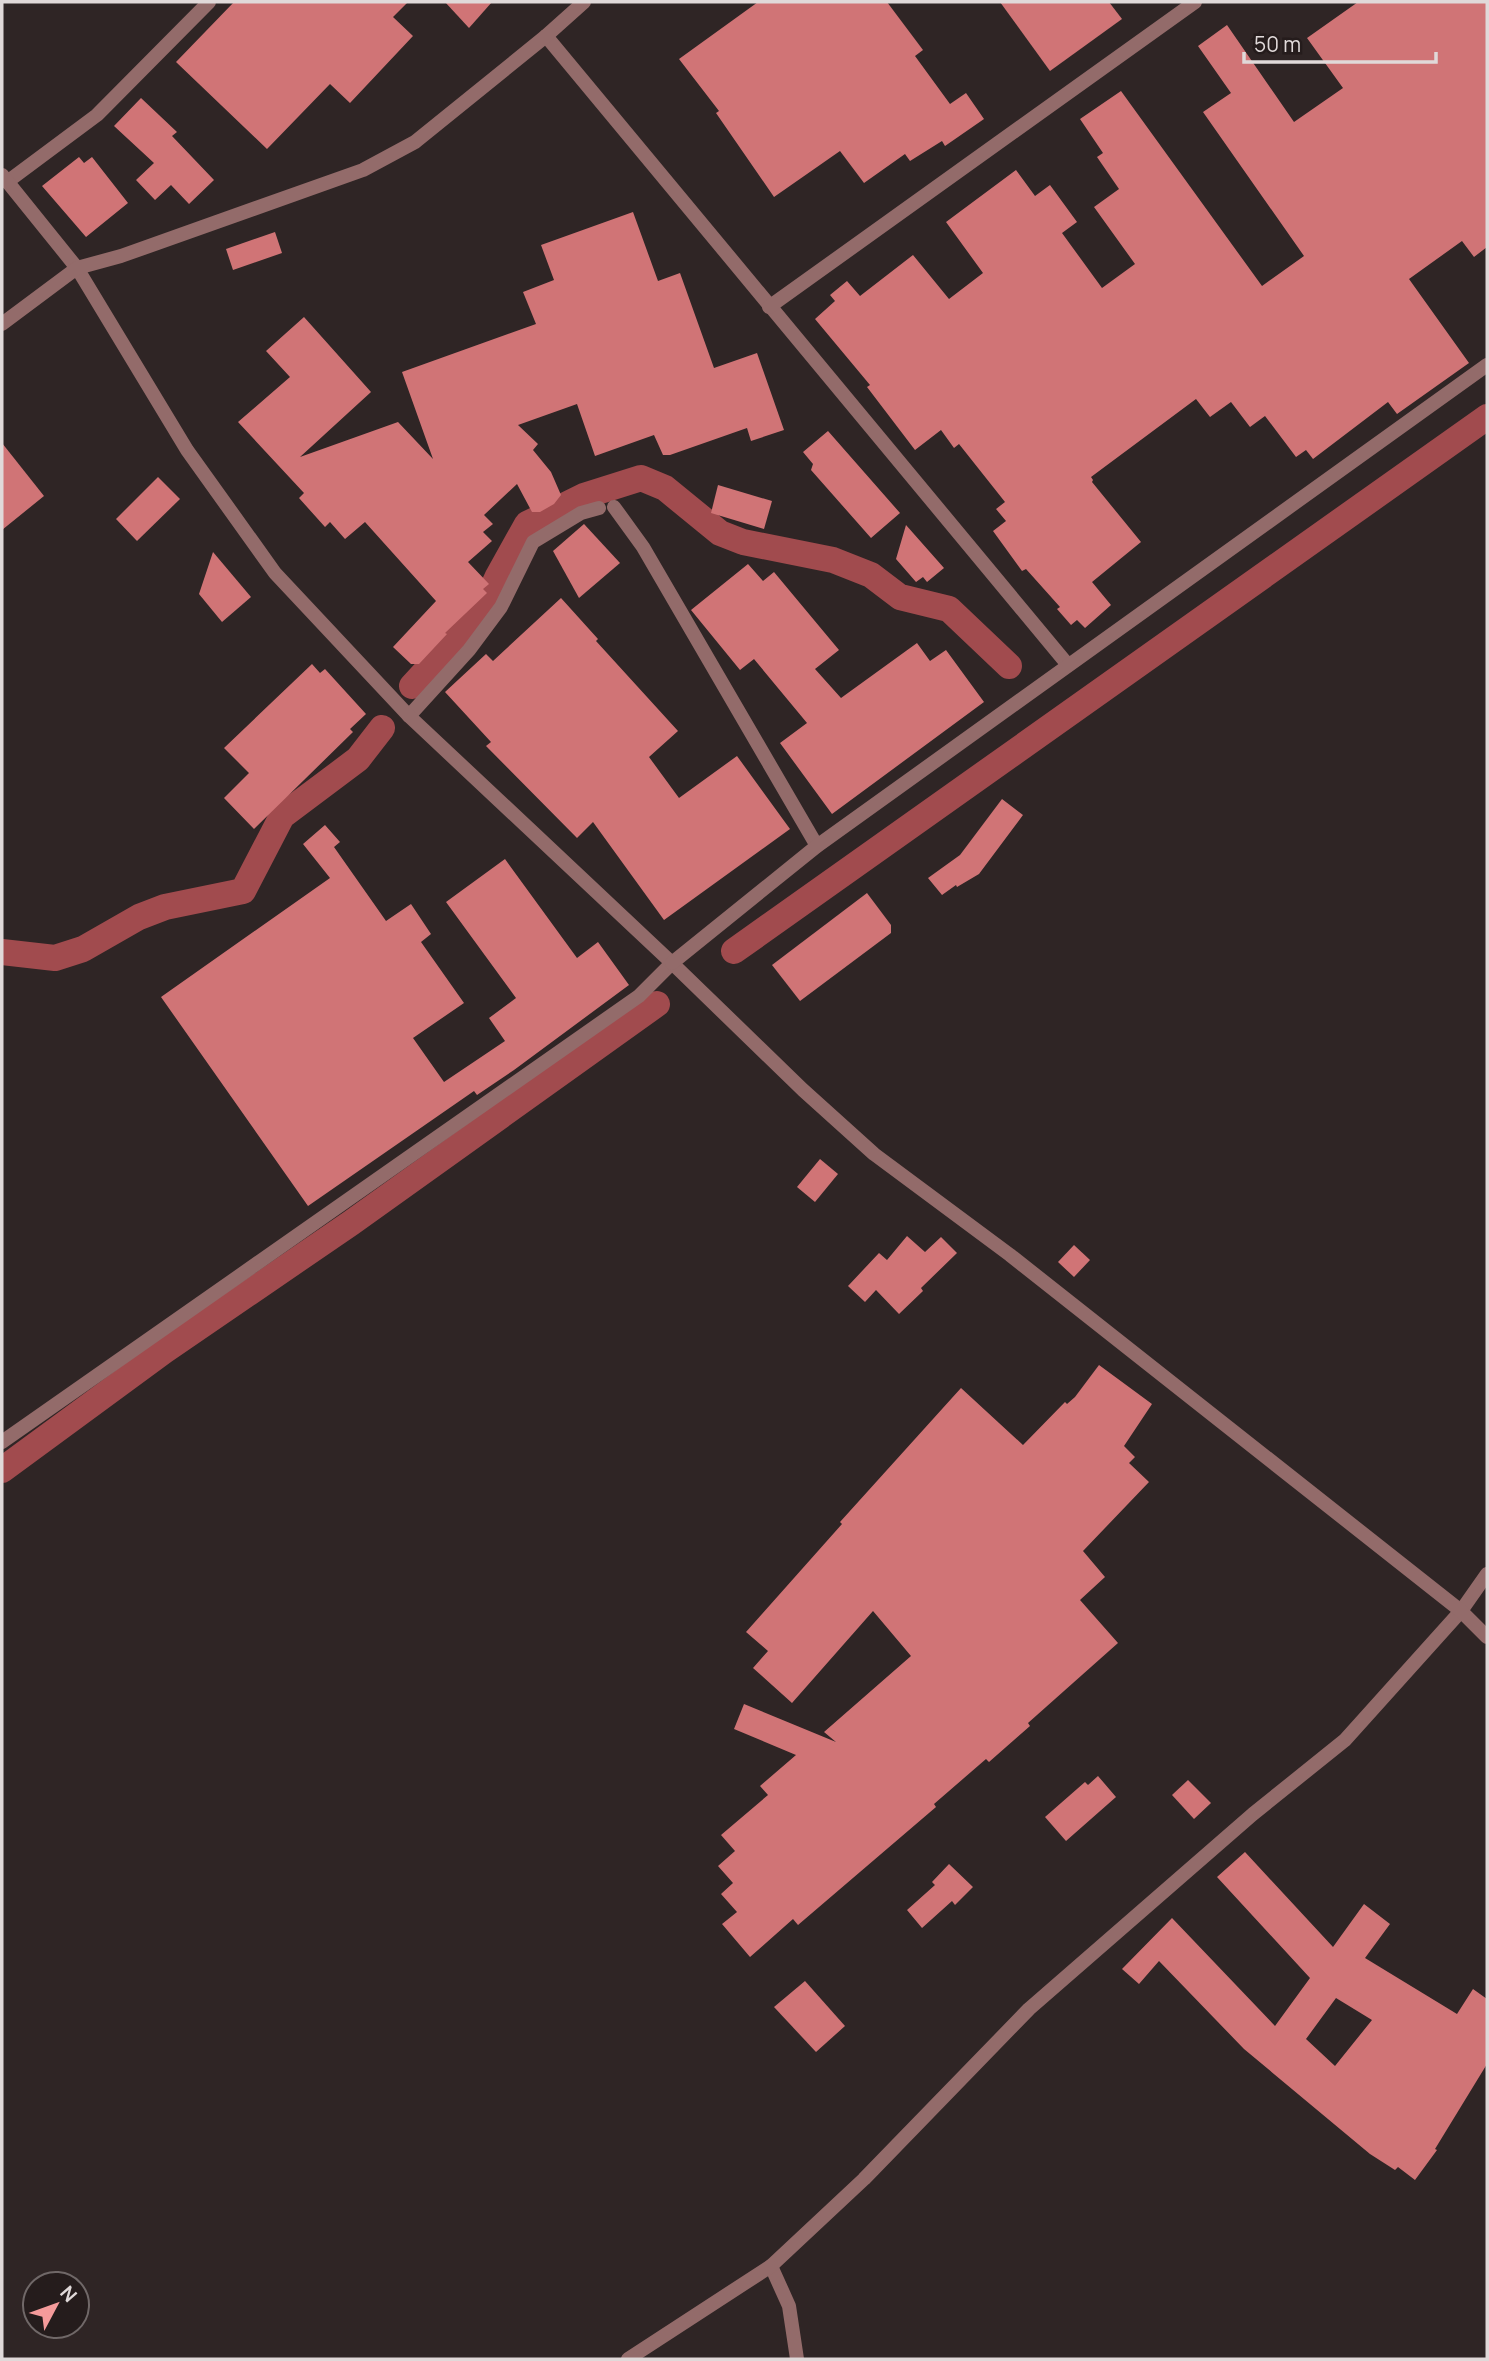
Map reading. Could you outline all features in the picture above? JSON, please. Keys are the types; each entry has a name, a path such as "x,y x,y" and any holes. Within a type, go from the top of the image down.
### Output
{"street":[{"path":"209,2 97,116 5,178 77,268 187,450 275,573 409,716 874,1154 1010,1255 1461,1611 1487,1637"},
{"path":"2,324 77,268 121,256 363,170 415,142 584,2"},
{"path":"769,307 1195,2"},
{"path":"546,36 1068,665"},
{"path":"2,1442 639,996 672,963 817,846 1487,365"},
{"path":"409,716 469,650 501,607 533,542 581,513 607,507 643,547 817,846"},
{"path":"628,2359 771,2266 864,2179 1029,2009 1243,1823 1345,1740 1461,1611 1487,1574"},
{"path":"771,2266 789,2306 797,2359"}],"building":[{"path":"234,2 408,2 393,17 413,36 350,103 330,84 267,149 176,62"},
{"path":"445,2 492,2 469,28"},
{"path":"758,2 887,2 923,50 915,56 950,104 966,93 984,119 945,146 942,141 910,161 905,154 864,183 840,151 774,197 716,113 719,111 679,59"},
{"path":"1000,2 1109,2 1122,19 1050,71"},
{"path":"1358,2 1487,2 1487,247 1474,257 1462,241 1409,279 1469,363 1397,414 1388,402 1313,459 1306,450 1296,457 1265,416 1250,427 1231,402 1210,417 1196,399 1091,477 1092,482 1141,542 1092,582 1111,605 1085,628 1077,620 1071,625 1057,609 1060,607 1026,569 1022,571 993,531 1006,521 996,509 1005,502 959,444 954,448 941,430 915,450 867,387 870,385 815,319 835,301 830,295 847,281 860,296 913,255 949,299 983,273 946,222 1016,170 1035,196 1050,185 1077,222 1062,233 1102,288 1135,264 1094,207 1119,189 1097,157 1103,153 1080,119 1121,91 1262,286 1304,256 1203,112 1231,93 1198,46 1227,25 1294,122 1343,88 1307,38"},
{"path":"141,98 177,132 172,136 214,180 189,204 171,185 155,200 136,180 154,163 114,126"},
{"path":"79,157 84,163 92,157 128,203 86,237 42,186"},
{"path":"633,212 658,281 680,273 714,368 757,353 784,430 751,441 747,428 670,455 663,455 654,435 595,456 577,404 518,425 538,444 533,450 551,472 561,495 554,504 540,512 532,512 517,484 484,515 493,524 483,532 492,541 468,562 489,584 483,589 487,593 445,633 447,634 419,664 411,664 393,647 436,601 365,522 345,539 330,522 325,527 299,498 304,493 238,422 290,377 266,351 304,317 371,392 300,457 398,422 433,459 402,372 536,324 523,292 554,280 541,245"},
{"path":"275,232 282,253 233,270 226,249"},
{"path":"828,431 900,513 871,538 811,470 813,464 803,452"},
{"path":"2,443 44,496 2,530"},
{"path":"158,477 180,499 137,541 116,519"},
{"path":"718,485 772,501 764,529 711,513"},
{"path":"584,524 620,563 579,598 553,551"},
{"path":"906,525 944,568 927,582 923,577 916,582 896,559"},
{"path":"213,552 251,597 222,622 199,594"},
{"path":"748,564 763,581 774,572 839,650 815,669 841,698 917,643 930,661 946,650 984,702 832,814 780,743 807,723 754,659 740,670 691,610"},
{"path":"561,598 598,639 596,641 678,731 649,757 679,798 737,756 790,829 664,920 593,822 577,838 486,746 491,742 445,692 486,654 493,661"},
{"path":"312,664 320,673 325,669 366,714 350,729 353,732 254,829 224,798 249,773 224,748"},
{"path":"1002,799 1023,815 979,874 942,895 928,878 960,855"},
{"path":"325,825 340,842 334,847 386,921 411,904 431,934 421,942 464,1003 413,1038 444,1082 505,1041 489,1018 516,998 446,902 505,859 577,958 598,942 629,985 514,1070 477,1095 474,1091 308,1206 161,997 330,878 303,844"},
{"path":"867,893 891,925 891,933 800,1001 772,965"},
{"path":"820,1159 838,1174 815,1202 797,1187"},
{"path":"907,1236 925,1252 941,1237 957,1253 899,1314 876,1290 865,1302 848,1286 879,1253 887,1260"},
{"path":"1074,1245 1090,1260 1074,1277 1058,1262"},
{"path":"1099,1365 1152,1404 1124,1446 1135,1457 1129,1463 1149,1482 1083,1551 1105,1577 1080,1600 1118,1643 1028,1723 1030,1726 989,1762 986,1759 934,1804 936,1807 798,1925 793,1919 750,1957 722,1924 737,1912 721,1894 733,1883 718,1866 735,1851 721,1835 768,1795 760,1786 796,1755 734,1729 744,1704 836,1742 824,1732 911,1656 873,1611 792,1703 753,1668 768,1651 746,1632 842,1524 840,1522 961,1388 1023,1445 1065,1402 1067,1404 1075,1397"},
{"path":"1098,1776 1116,1797 1066,1841 1045,1817 1085,1782 1088,1785"},
{"path":"1188,1780 1211,1803 1194,1819 1172,1795"},
{"path":"1245,1852 1333,1947 1364,1904 1390,1924 1365,1958 1457,2014 1473,1989 1487,1999 1487,2064 1435,2149 1437,2150 1415,2180 1398,2167 1395,2170 1370,2154 1244,2049 1159,1961 1139,1984 1122,1969 1172,1918 1275,2026 1310,1978 1217,1877","holes":["1336,1998 1372,2020 1335,2066 1306,2039"]},
{"path":"949,1864 973,1887 955,1905 952,1901 922,1928 907,1910 935,1885 932,1882"},
{"path":"805,1981 845,2026 816,2052 774,2007"}],"waterway":[{"path":"734,951 1487,417"},
{"path":"412,686 483,609 527,524 584,496 641,478 665,488 720,533 743,542 833,560 871,575 900,597 949,609 1009,666"},
{"path":"2,952 55,958 83,949 139,917 165,907 243,891 282,816 358,759 382,728"},
{"path":"2,1470 164,1351 351,1223 657,1004"}]}
